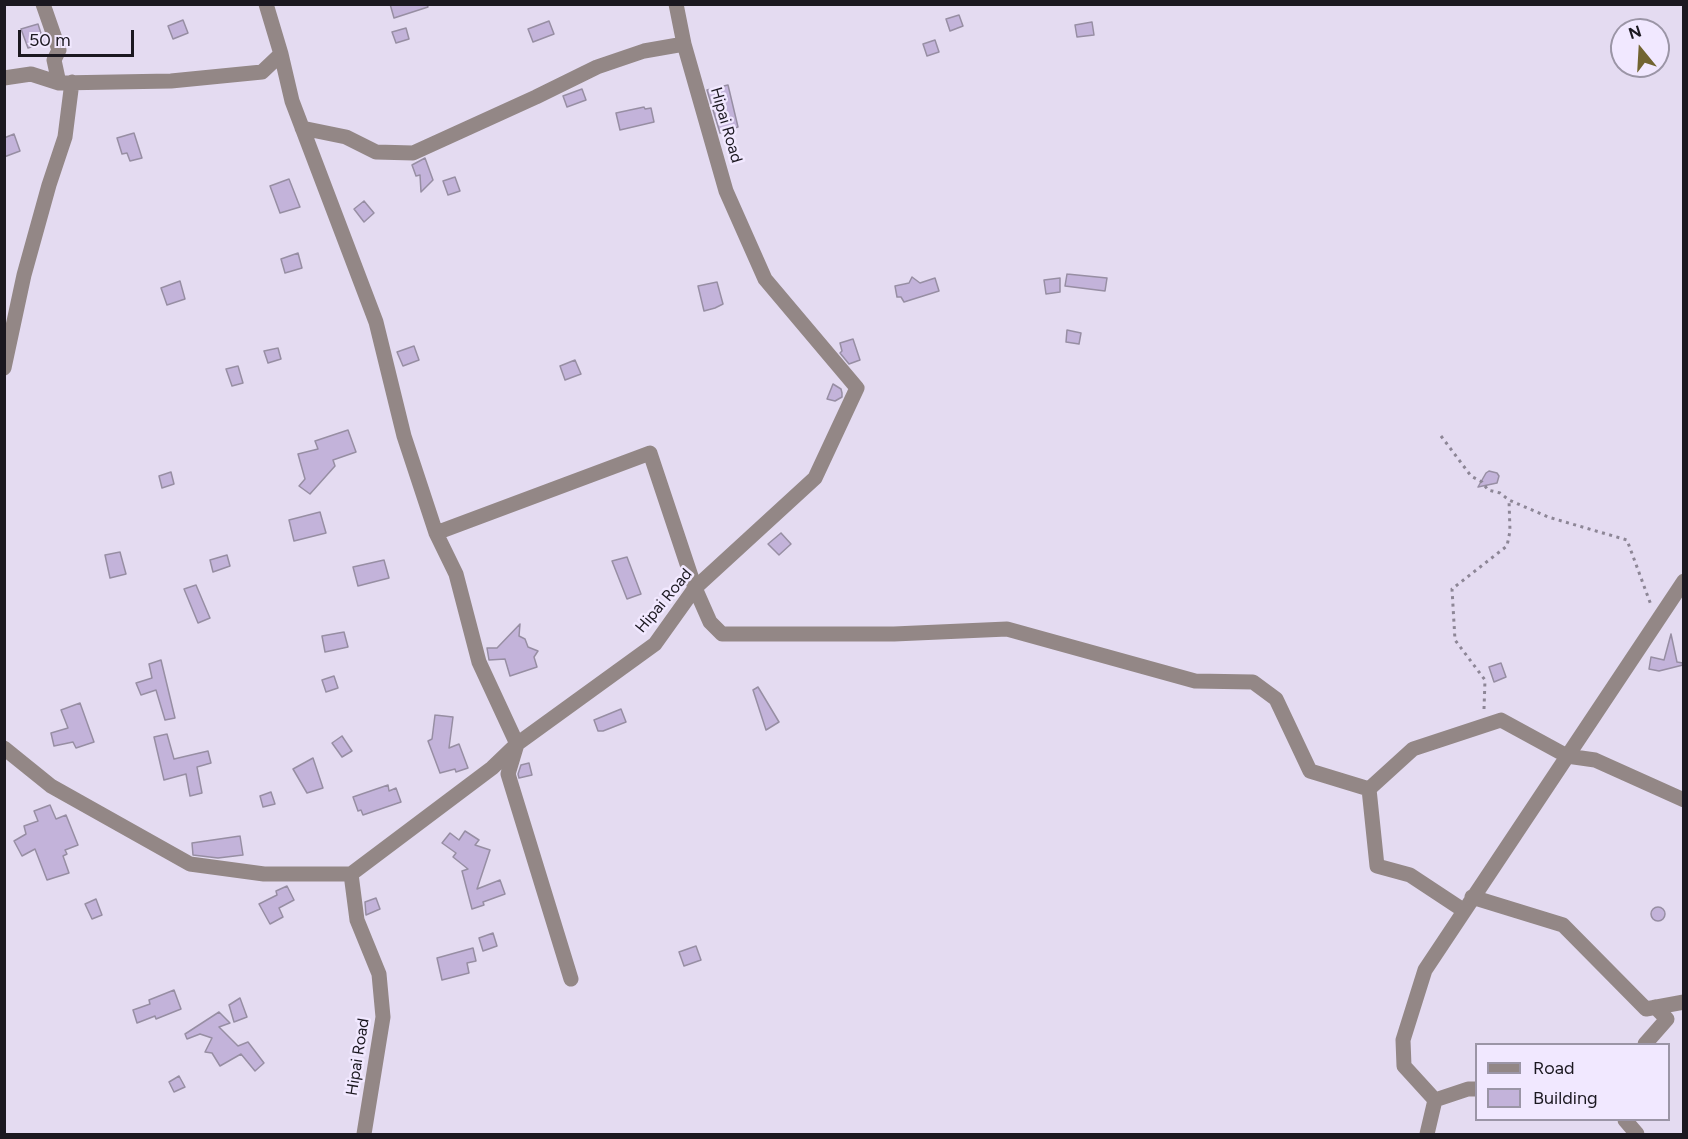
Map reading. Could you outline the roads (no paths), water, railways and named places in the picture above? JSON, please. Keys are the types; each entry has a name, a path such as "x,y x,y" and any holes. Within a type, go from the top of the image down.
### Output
{"street":[{"path":"4,368 24,275 49,184 65,137 66,83 54,60 59,50 44,4"},
{"path":"267,4 292,101 376,322 404,436 436,532 456,574 479,662 517,744 508,774 571,979"},
{"name":"Hipai Road","path":"364,1134 383,1017 379,974 357,920 351,874 492,768 517,744 655,644 695,588 815,478 857,388 765,279 726,190 684,44 676,4"},
{"path":"302,128 346,138 376,152 413,153 597,67 644,51 684,44"},
{"path":"4,78 31,74 66,83 171,81 261,72 281,54"},
{"path":"436,532 650,453 695,588 710,622 722,634 894,634 1007,629 1195,681 1253,682 1276,699 1310,771 1369,789"},
{"path":"1436,1100 1404,1066 1403,1040 1425,970 1683,580"},
{"path":"1369,789 1413,749 1502,720 1567,756 1595,760 1683,800"},
{"path":"4,748 51,786 190,864 264,874 351,874"},
{"path":"1369,789 1377,866 1410,874 1467,904 1563,925 1646,1009 1683,1002"},
{"path":"1646,1043 1667,1019 1655,1007"},
{"path":"1436,1100 1468,1089 1475,1089"},
{"path":"1427,1134 1436,1100"},
{"path":"1626,1121 1637,1134"}]}
